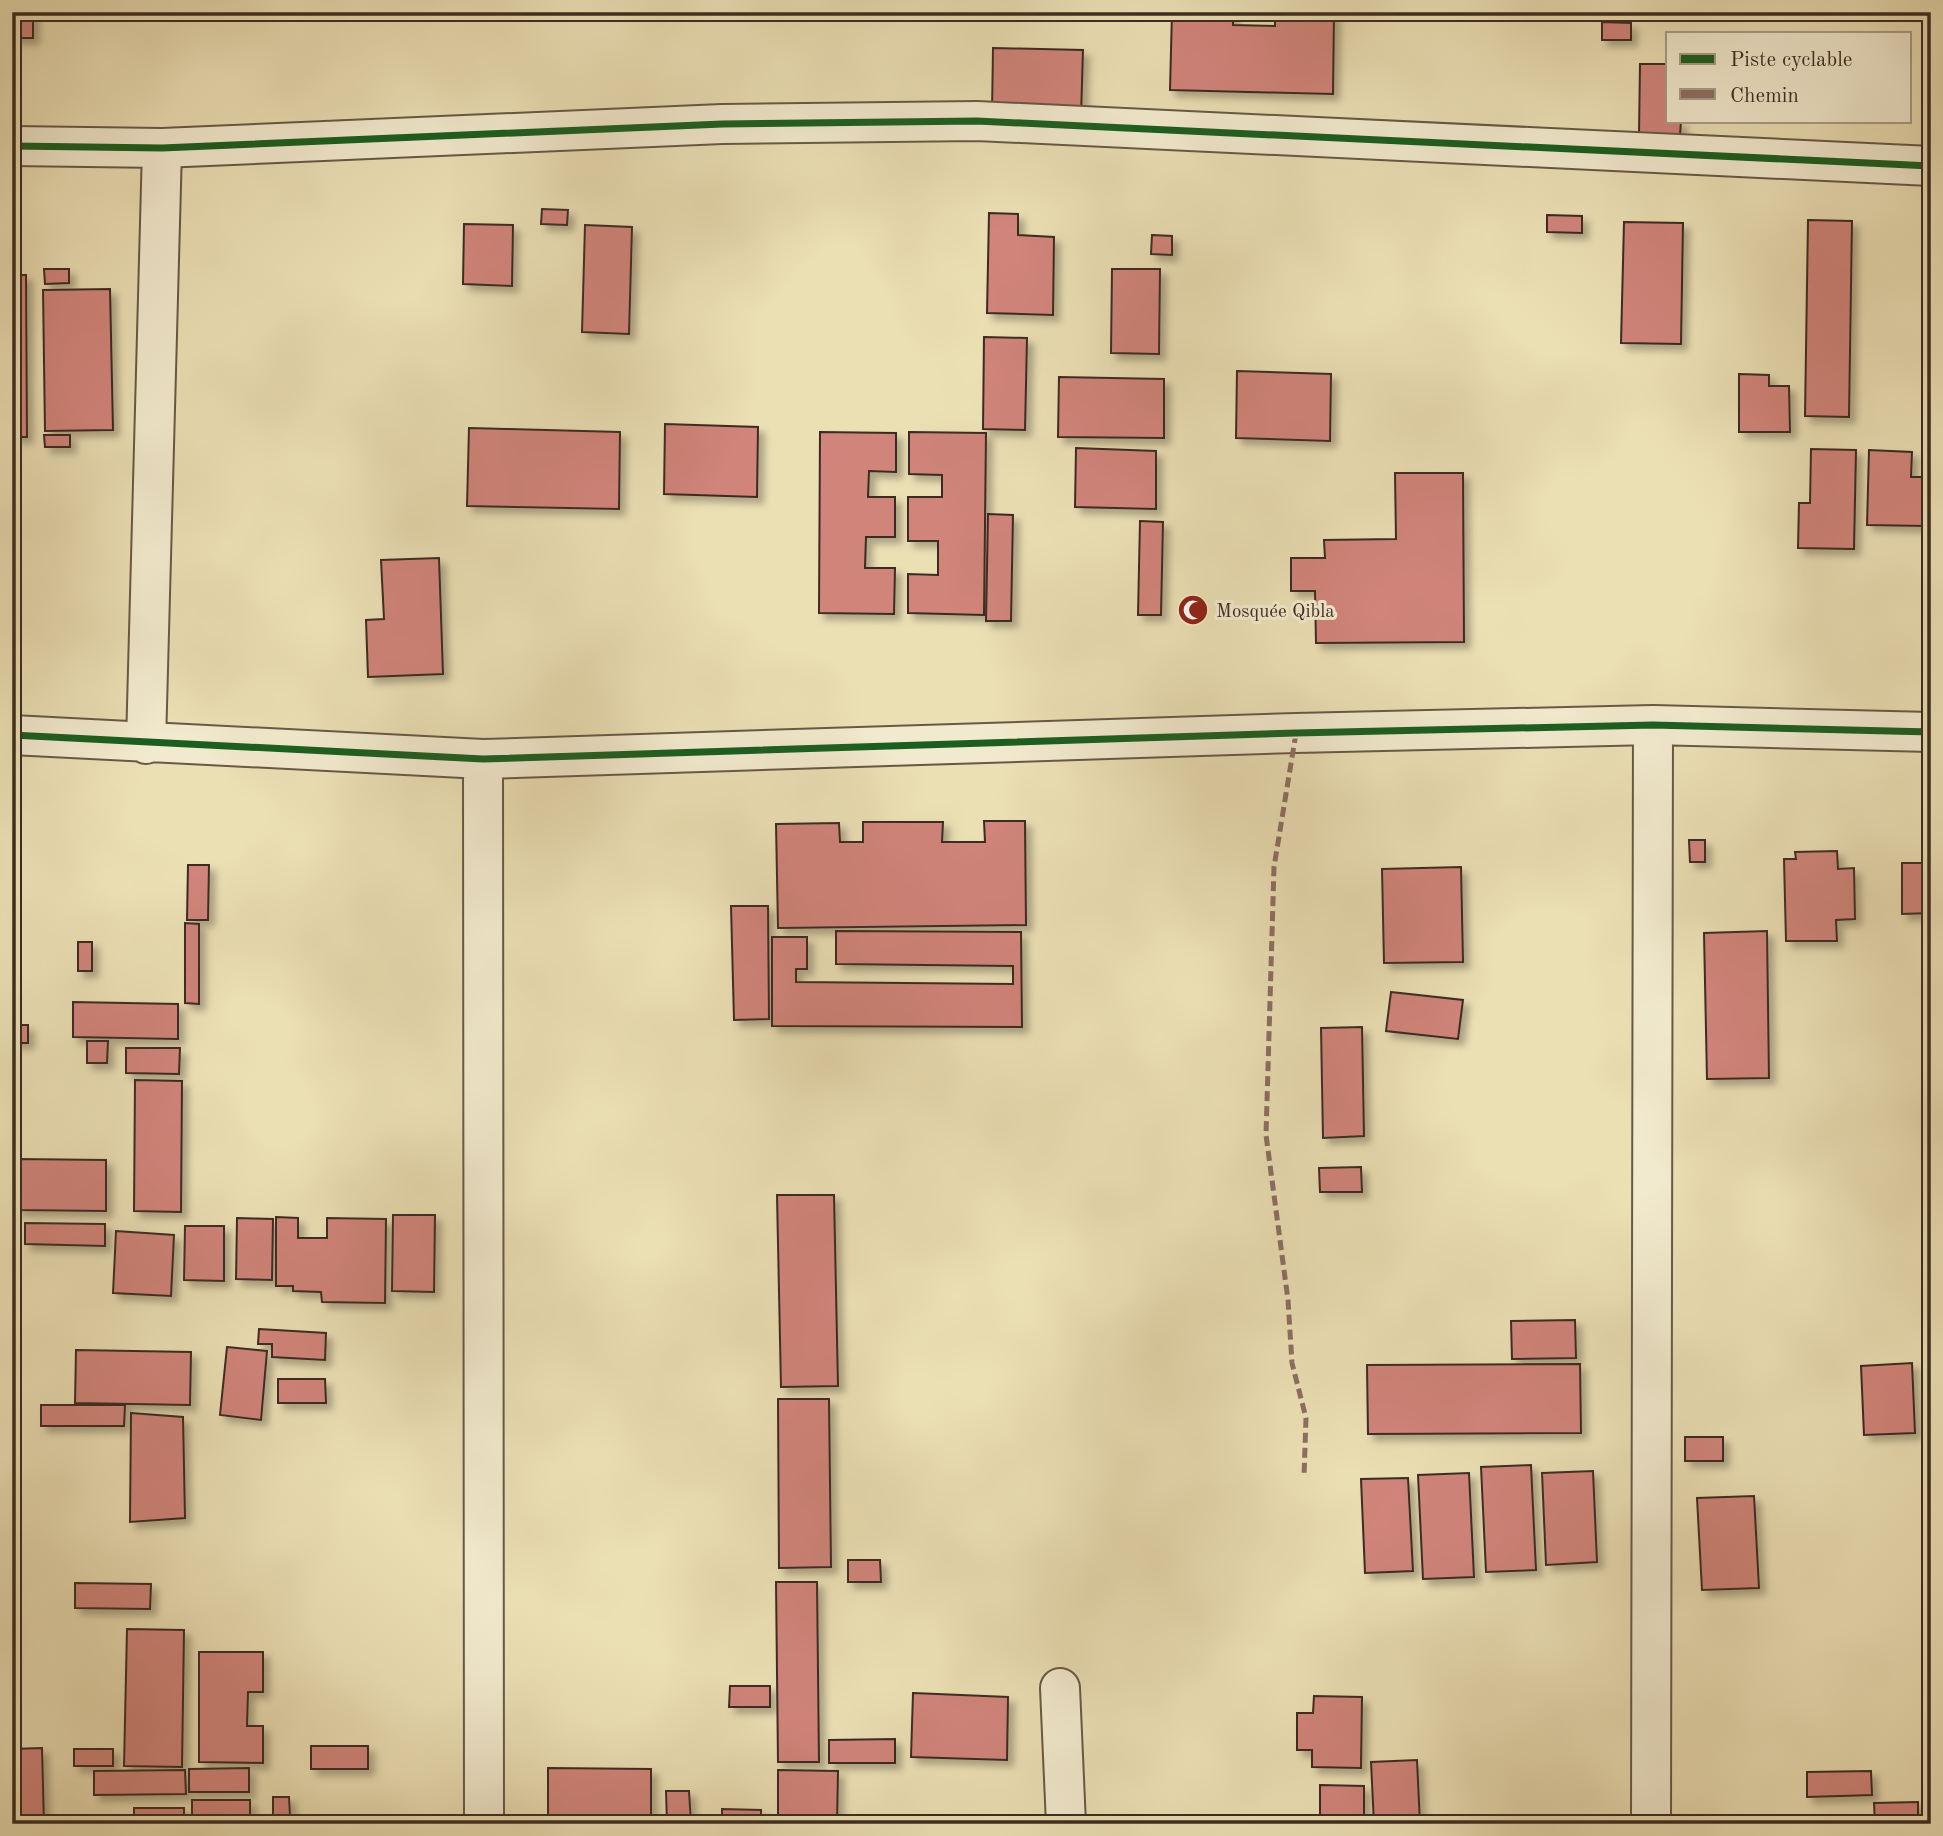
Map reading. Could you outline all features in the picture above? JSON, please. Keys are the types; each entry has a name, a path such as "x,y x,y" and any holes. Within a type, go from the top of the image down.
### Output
{"street":[{"path":"12,146 162,148 722,124 977,121 1931,166"},
{"path":"146,744 162,148"},
{"path":"12,735 146,744 483,759 1296,733 1653,725 1931,732"},
{"path":"1651,1824 1653,725"},
{"path":"483,759 484,1824"},
{"path":"1060,1688 1066,1824"}],"building":[{"path":"12,12 33,12 33,38 12,38"},
{"path":"1172,12 1233,12 1233,25 1275,26 1275,12 1334,12 1333,94 1170,90"},
{"path":"1602,22 1631,23 1631,40 1602,40"},
{"path":"993,48 1083,50 1081,116 992,113"},
{"path":"1640,64 1666,64 1666,122 1681,122 1680,135 1639,135"},
{"path":"542,209 568,210 567,225 541,224"},
{"path":"989,213 1018,214 1018,235 1054,237 1053,315 987,313"},
{"path":"1547,215 1582,216 1582,233 1547,232"},
{"path":"1808,220 1852,221 1849,417 1805,416"},
{"path":"1624,222 1683,223 1681,344 1621,343"},
{"path":"464,224 513,225 512,286 463,284"},
{"path":"585,225 632,227 629,334 582,332"},
{"path":"1152,235 1172,236 1172,255 1151,254"},
{"path":"44,269 69,269 69,283 45,284"},
{"path":"1112,269 1160,269 1159,354 1111,353"},
{"path":"12,275 26,275 27,437 12,437"},
{"path":"110,289 113,430 45,431 43,290"},
{"path":"984,337 1027,338 1025,430 983,429"},
{"path":"1237,371 1331,374 1330,441 1236,438"},
{"path":"1739,374 1769,375 1769,386 1789,386 1790,432 1739,432"},
{"path":"1059,377 1164,379 1164,438 1058,437"},
{"path":"665,424 758,427 757,497 664,494"},
{"path":"469,428 620,432 619,509 467,506"},
{"path":"820,432 896,433 896,472 869,471 868,497 895,497 895,537 866,537 865,568 895,568 894,614 819,613"},
{"path":"909,432 986,433 984,615 908,613 908,574 938,575 938,541 908,541 908,497 942,497 942,475 909,474"},
{"path":"44,435 70,435 70,447 45,447"},
{"path":"1076,448 1156,451 1156,509 1075,507"},
{"path":"1811,449 1856,450 1854,549 1798,548 1799,503 1810,503"},
{"path":"1869,450 1912,452 1911,477 1928,477 1927,526 1867,525"},
{"path":"1395,473 1463,473 1464,642 1316,643 1315,591 1291,591 1291,558 1325,558 1324,540 1396,539"},
{"path":"988,514 1013,515 1011,621 986,621"},
{"path":"1140,521 1163,522 1161,615 1138,615"},
{"path":"439,558 443,674 368,677 366,620 384,619 381,560"},
{"path":"984,821 1025,821 1026,925 778,928 776,824 839,823 840,842 863,842 863,822 943,822 942,842 985,842"},
{"path":"1689,840 1705,840 1705,862 1690,862"},
{"path":"1837,851 1838,869 1854,868 1855,919 1836,920 1837,941 1786,941 1784,859 1796,859 1795,852"},
{"path":"1902,863 1931,863 1931,913 1902,914"},
{"path":"188,865 209,865 208,920 187,920"},
{"path":"1461,867 1463,962 1384,963 1382,869"},
{"path":"731,906 768,906 769,1019 734,1020"},
{"path":"185,923 199,924 199,1004 185,1003"},
{"path":"836,931 1021,932 1022,1027 772,1026 772,937 807,937 807,969 796,969 796,982 1013,984 1013,966 836,964"},
{"path":"1767,931 1769,1078 1707,1079 1704,933"},
{"path":"78,942 92,942 92,971 78,971"},
{"path":"1391,992 1463,1000 1458,1039 1386,1031"},
{"path":"73,1002 178,1004 178,1039 73,1037"},
{"path":"12,1025 28,1025 28,1043 12,1043"},
{"path":"1362,1027 1364,1136 1323,1138 1321,1028"},
{"path":"87,1041 108,1041 107,1063 87,1063"},
{"path":"126,1048 180,1048 179,1074 126,1073"},
{"path":"135,1080 182,1081 181,1212 134,1211"},
{"path":"17,1159 106,1160 106,1211 16,1210"},
{"path":"1361,1167 1362,1192 1320,1192 1319,1168"},
{"path":"777,1195 834,1195 838,1386 781,1387"},
{"path":"393,1215 435,1215 434,1292 392,1291"},
{"path":"276,1217 298,1218 298,1238 327,1238 327,1218 386,1219 385,1303 322,1302 321,1292 293,1291 293,1286 276,1286"},
{"path":"237,1218 273,1219 272,1280 236,1279"},
{"path":"25,1223 105,1224 105,1246 25,1244"},
{"path":"185,1226 224,1226 224,1281 184,1280"},
{"path":"116,1231 174,1235 171,1296 113,1293"},
{"path":"1575,1320 1576,1358 1512,1359 1511,1321"},
{"path":"259,1329 326,1333 325,1360 272,1357 272,1344 258,1344"},
{"path":"227,1347 267,1351 261,1420 220,1415"},
{"path":"76,1350 191,1352 190,1405 75,1403"},
{"path":"1912,1363 1915,1433 1864,1435 1861,1366"},
{"path":"1580,1364 1581,1433 1368,1434 1367,1365"},
{"path":"278,1379 325,1379 326,1403 278,1403"},
{"path":"778,1399 829,1399 831,1567 779,1568"},
{"path":"41,1405 125,1405 124,1426 41,1426"},
{"path":"131,1413 183,1417 185,1518 130,1522"},
{"path":"1685,1437 1723,1437 1723,1461 1685,1461"},
{"path":"1531,1465 1536,1570 1486,1572 1481,1467"},
{"path":"1593,1471 1597,1562 1546,1565 1542,1473"},
{"path":"1469,1473 1474,1577 1423,1579 1418,1475"},
{"path":"1408,1478 1413,1571 1365,1573 1361,1479"},
{"path":"1754,1496 1759,1588 1702,1590 1697,1498"},
{"path":"848,1560 880,1560 881,1582 848,1582"},
{"path":"776,1582 817,1582 819,1762 778,1762"},
{"path":"75,1583 151,1584 150,1609 75,1608"},
{"path":"127,1629 184,1630 182,1767 124,1766"},
{"path":"199,1652 263,1652 263,1692 248,1692 247,1726 263,1726 263,1763 199,1762"},
{"path":"730,1686 770,1686 770,1707 729,1707"},
{"path":"913,1693 1008,1697 1007,1760 911,1757"},
{"path":"1314,1696 1362,1697 1361,1768 1312,1767 1312,1750 1297,1750 1297,1713 1313,1713"},
{"path":"895,1739 895,1763 829,1763 829,1740"},
{"path":"311,1746 368,1746 368,1769 311,1769"},
{"path":"42,1748 44,1824 12,1824 12,1749"},
{"path":"74,1749 113,1749 113,1766 74,1766"},
{"path":"1417,1760 1420,1824 1374,1824 1371,1762"},
{"path":"249,1768 249,1792 189,1792 189,1769"},
{"path":"548,1768 651,1769 651,1824 548,1824"},
{"path":"185,1770 186,1794 94,1795 94,1771"},
{"path":"778,1770 838,1771 837,1824 778,1824"},
{"path":"1871,1771 1872,1795 1807,1797 1807,1772"},
{"path":"1320,1785 1364,1786 1364,1824 1320,1824"},
{"path":"666,1791 689,1791 691,1824 667,1824"},
{"path":"273,1797 289,1797 290,1816 273,1816"},
{"path":"192,1800 250,1800 250,1824 192,1824"},
{"path":"1918,1802 1918,1824 1875,1824 1874,1803"},
{"path":"134,1808 184,1808 184,1824 134,1824"},
{"path":"722,1809 761,1810 761,1824 722,1824"}],"marked path":[{"path":"1296,733 1274,867 1266,1135 1288,1300 1292,1363 1306,1418 1304,1477"}],"cycle path":[{"path":"12,146 162,148 722,124 977,121 1931,166"},
{"path":"12,735 483,759 1296,733 1653,725 1931,732"}],"place":[{"name":"Mosquée Qibla","path":"1193,610"}]}
